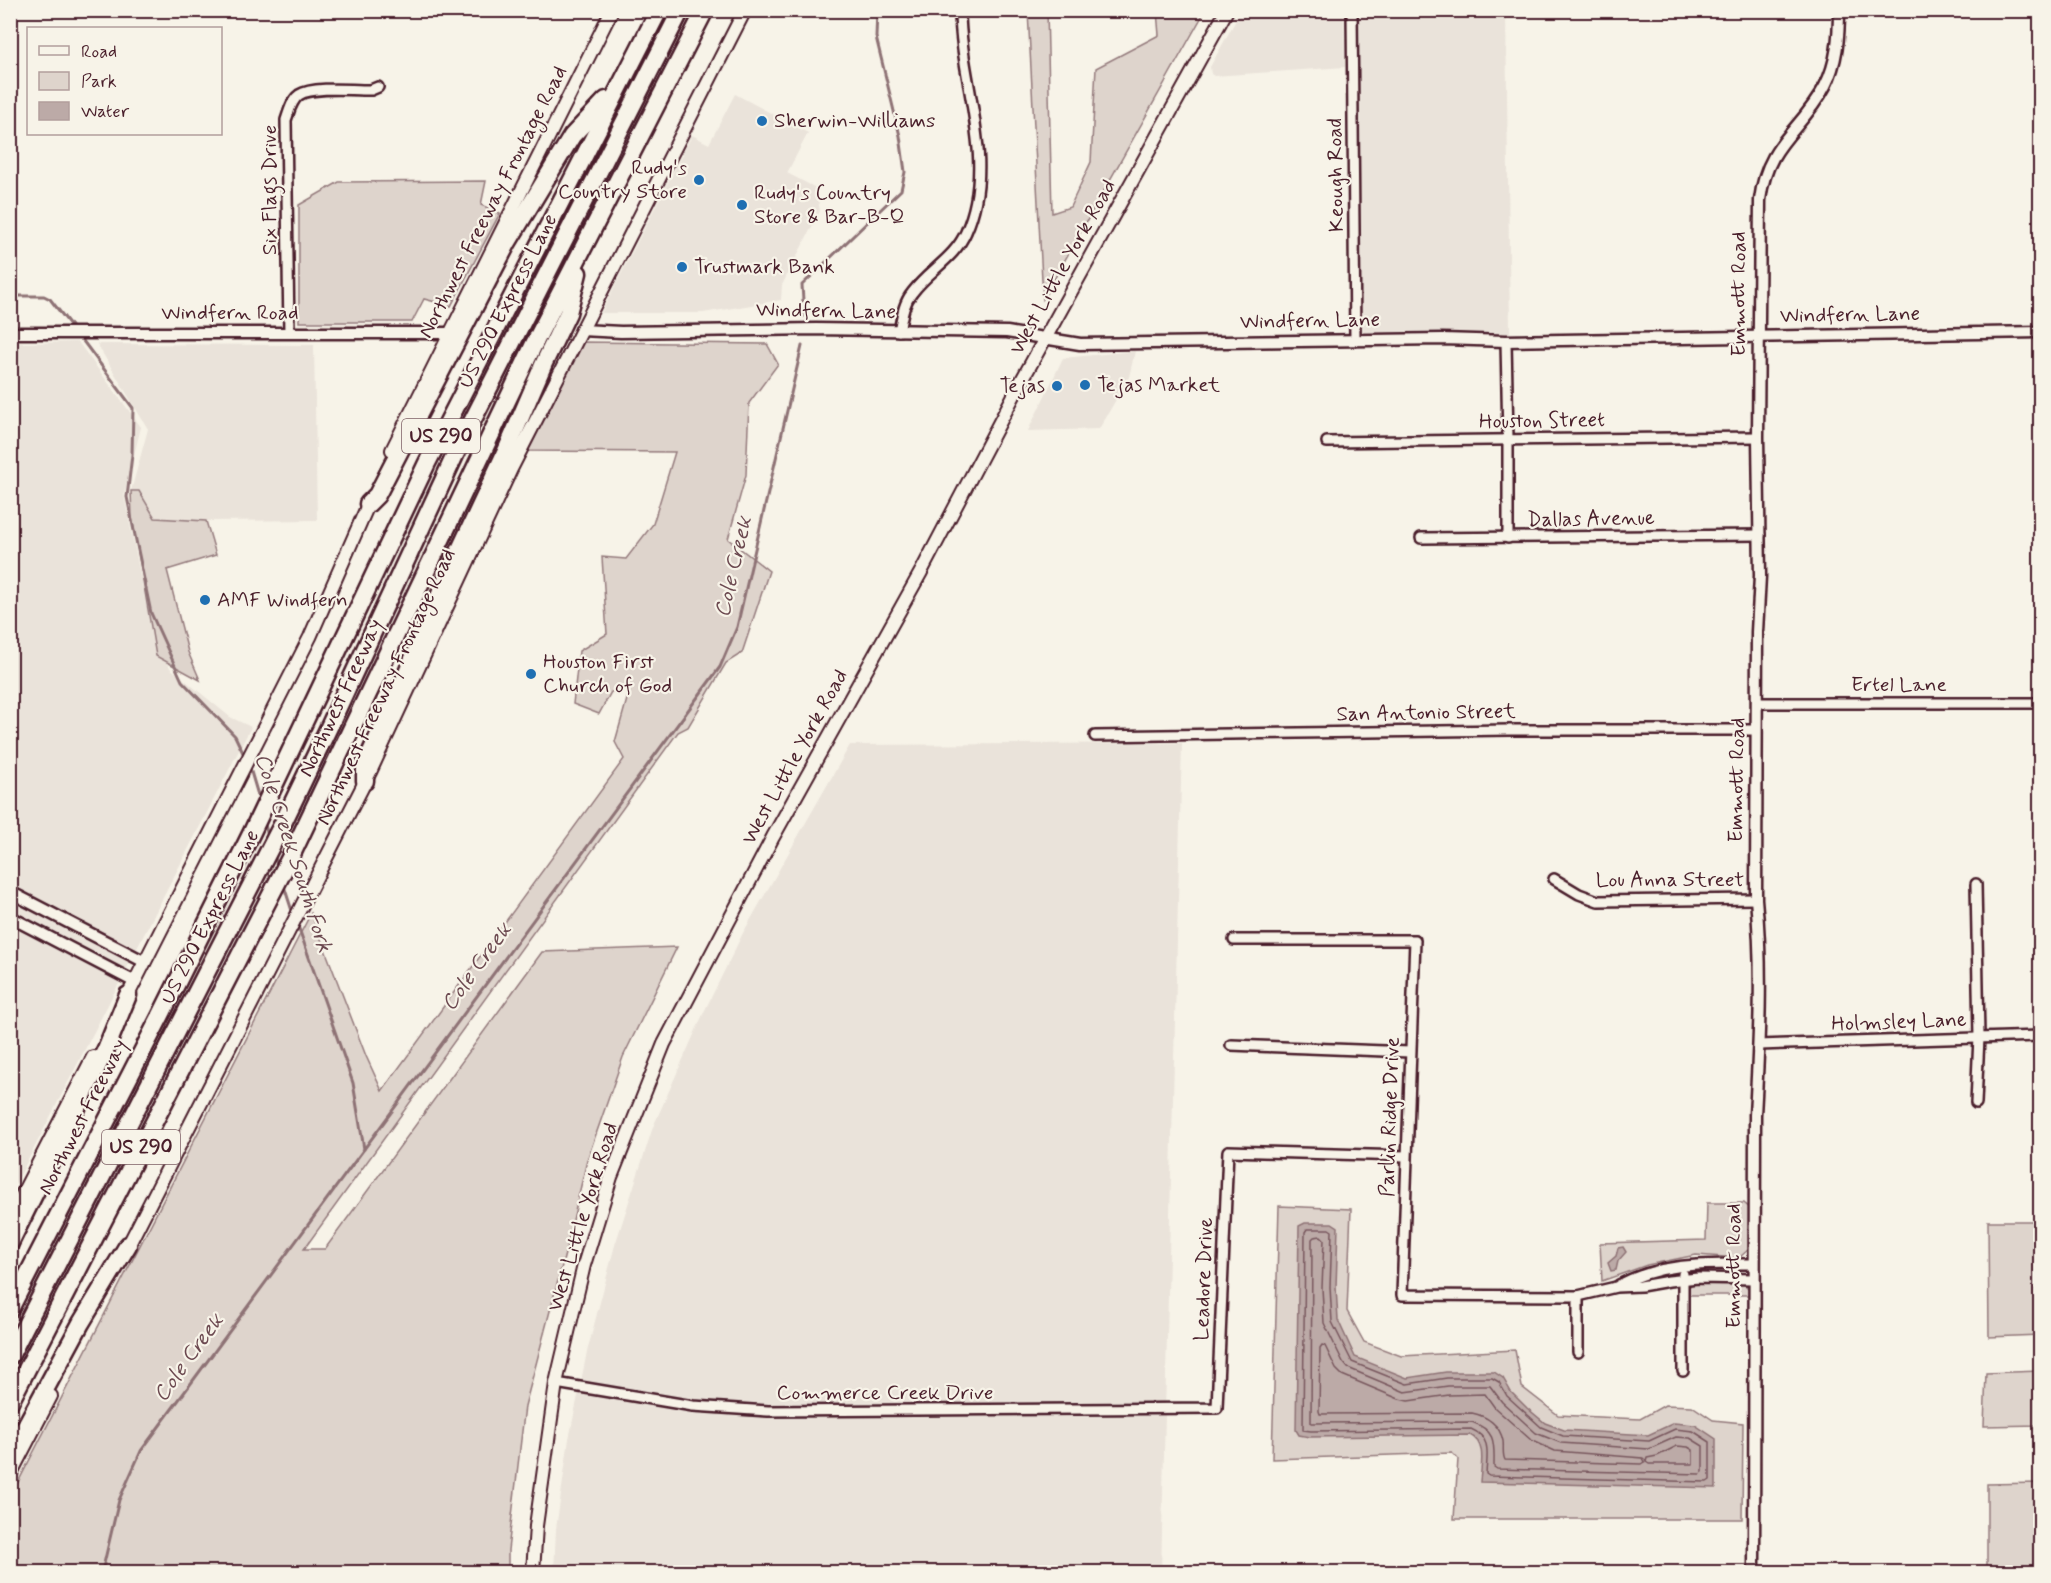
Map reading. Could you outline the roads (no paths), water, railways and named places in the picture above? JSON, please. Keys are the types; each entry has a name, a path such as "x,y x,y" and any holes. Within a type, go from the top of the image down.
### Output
{"highway":[{"name":"Northwest Freeway","path":"10,1309 252,832 432,453 658,10"},
{"name":"US 290 Express Lane","path":"10,1356 283,823 455,455 681,10"},
{"name":"Northwest Freeway","path":"10,1402 293,852 534,344 705,10"},
{"path":"368,504 377,495 508,242 572,136 619,87"},
{"path":"365,781 365,765 448,575 568,313 583,249"},
{"path":"10,1243 106,1049 131,988"},
{"path":"10,1455 81,1323 128,1245"}],"main road":[{"name":"Northwest Freeway Frontage Road","path":"10,1218 257,743 309,638 397,438 612,10"},
{"name":"Northwest Freeway Frontage Road","path":"10,1475 307,898 365,781 506,479 744,10"},
{"name":"West Little York Road","path":"532,1572 536,1526 556,1383 584,1265 611,1177 664,1044 773,837 921,572 1046,337 1227,10"}],"street":[{"path":"899,331 904,307 912,292 951,255 963,239 971,219 975,198 978,174 977,140 962,43 960,10"},
{"name":"Keough Road","path":"1352,10 1355,340"},
{"name":"Emmott Road","path":"1754,1572 1755,1115 1759,1045 1756,730 1760,535 1758,336 1760,200 1764,176 1773,155 1817,99 1831,74 1837,48 1839,10"},
{"name":"Six Flags Drive","path":"290,333 286,120 290,106 299,95 312,90 371,90 378,87"},
{"name":"Windfern Lane","path":"581,330 621,332 793,329 1007,332 1080,344 1443,339 1506,341 2040,332"},
{"name":"Windfern Road","path":"10,333 450,333"},
{"path":"1506,341 1508,538"},
{"name":"Houston Street","path":"1327,442 1758,437"},
{"name":"Dallas Avenue","path":"1421,538 1760,535"},
{"name":"Ertel Lane","path":"1758,703 2040,703"},
{"name":"San Antonio Street","path":"1095,736 1510,730 1756,730"},
{"name":"Lou Anna Street","path":"1554,879 1579,894 1598,901 1756,899"},
{"path":"1976,884 1978,1037 1976,1103"},
{"path":"131,988 11,917 16,895 145,962"},
{"name":"Parlin Ridge Drive","path":"1234,940 1415,940 1402,1295 1578,1296"},
{"name":"Holmsley Lane","path":"1759,1045 2040,1036"},
{"path":"1231,1045 1410,1052"},
{"name":"Leadore Drive","path":"1217,1408 1228,1151 1406,1155"},
{"path":"1616,1287 1638,1275 1681,1266 1754,1264"},
{"path":"1681,1266 1683,1371"},
{"path":"1578,1352 1578,1296 1616,1287 1683,1280 1754,1279"},
{"name":"Commerce Creek Drive","path":"556,1383 693,1406 768,1411 1217,1408"}],"water":[{"path":"1305,1223 1332,1223 1338,1227 1336,1287 1338,1320 1355,1357 1407,1378 1446,1372 1494,1372 1503,1378 1511,1392 1527,1408 1545,1423 1564,1430 1648,1435 1674,1423 1695,1425 1716,1439 1716,1488 1480,1482 1481,1449 1479,1443 1470,1435 1310,1437 1299,1435 1296,1430 1299,1226"},
{"path":"1623,1247 1626,1252 1618,1261 1616,1270 1611,1271 1608,1263 1616,1256 1618,1248"}],"waterway":[{"name":"Cole Creek","path":"804,316 802,285 901,190 905,172 900,136 876,37 877,10"},
{"name":"Cole Creek South Fork","path":"10,296 44,296 50,299 74,330"},
{"name":"Cole Creek South Fork","path":"80,337 133,408 132,455 127,497 151,613 182,681 235,736 245,757"},
{"name":"Cole Creek","path":"102,1572 119,1500 141,1451 720,667 737,627 802,346"},
{"name":"Cole Creek South Fork","path":"249,765 260,802"},
{"name":"Cole Creek South Fork","path":"264,820 268,837"},
{"name":"Cole Creek South Fork","path":"274,855 278,868"},
{"name":"Cole Creek South Fork","path":"283,883 293,914"},
{"name":"Cole Creek South Fork","path":"297,923 353,1083 364,1149"}],"place":[{"name":"Sherwin-Williams","path":"762,121"},
{"name":"Rudy's Country Store","path":"699,180"},
{"name":"Rudy's Country Store & Bar-B-Q","path":"742,205"},
{"name":"Trustmark Bank","path":"682,267"},
{"name":"Tejas Market","path":"1085,385"},
{"name":"Tejas","path":"1057,386"},
{"name":"AMF Windfern","path":"205,600"},
{"name":"Houston First Church of God","path":"531,674"}]}
